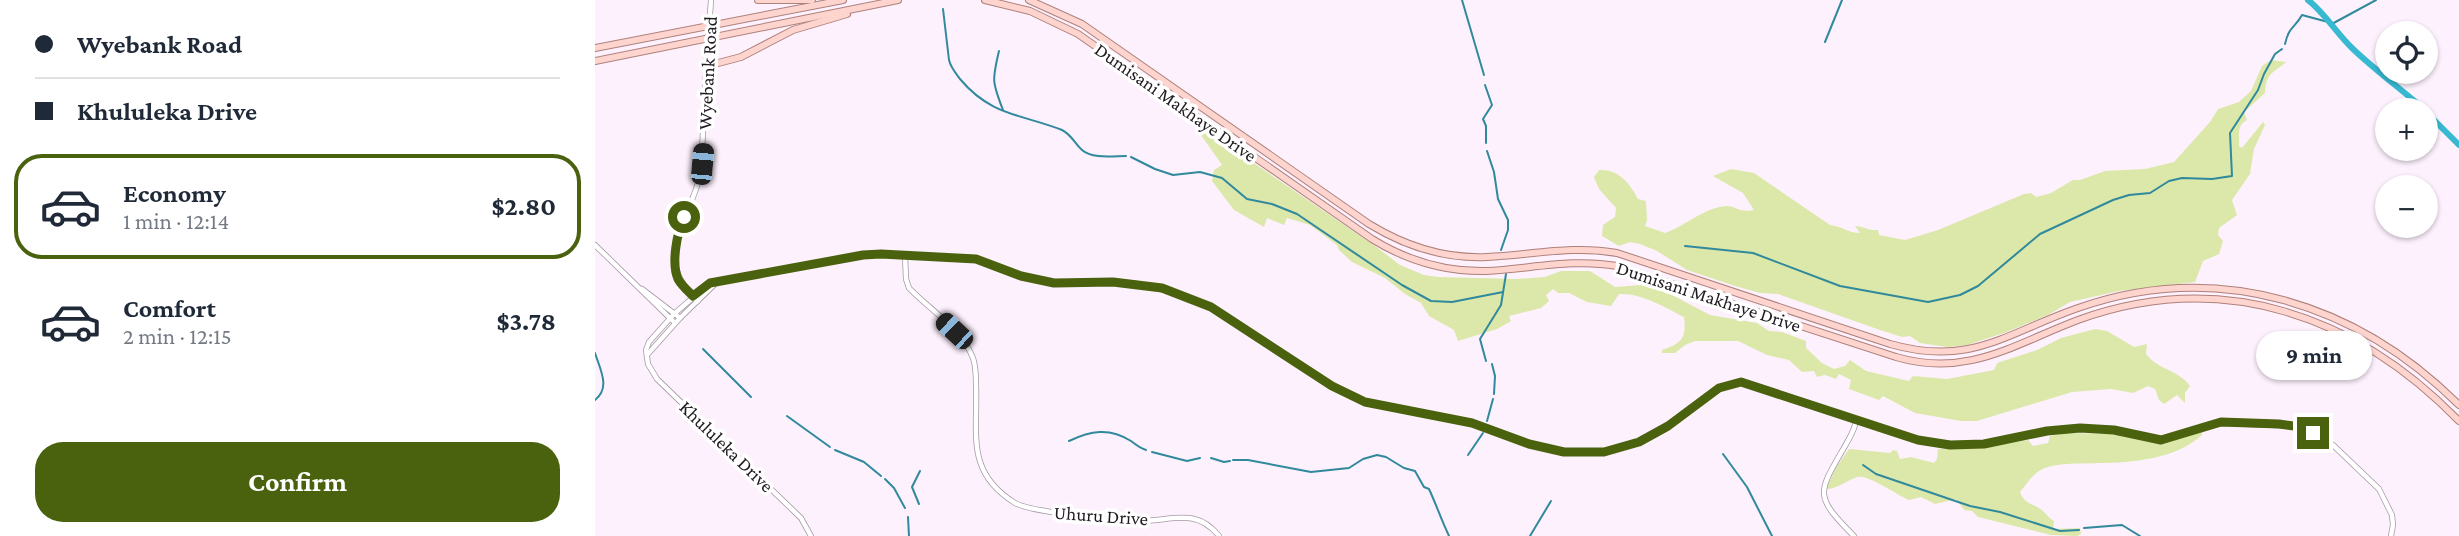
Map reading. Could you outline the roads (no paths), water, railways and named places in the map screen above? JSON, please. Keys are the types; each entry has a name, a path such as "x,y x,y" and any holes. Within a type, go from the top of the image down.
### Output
{"main road":[{"path":"758,0 813,0"},
{"path":"595,48 843,0"},
{"name":"Dumisani Makhaye Drive","path":"985,0 1030,12 1078,34 1372,239 1399,254 1425,263 1474,271 1571,262 1617,266 1896,357 1937,364 1988,357 2075,321 2123,307 2185,299 2245,303 2316,321 2368,346 2412,376 2459,421"},
{"name":"Dumisani Makhaye Drive","path":"1029,0 1060,12 1091,30 1369,224 1393,238 1430,252 1468,257 1566,249 1617,253 1890,344 1934,353 1984,347 2081,307 2137,293 2202,288 2256,293 2313,308 2367,333 2420,369 2459,405"},
{"path":"595,61 895,1"},
{"path":"707,66 741,57 804,26 895,1"}],"street":[{"name":"Wyebank Road","path":"696,298 680,282 675,265 681,223 698,187 701,172 711,0"},
{"path":"595,245 651,302 672,316 680,318"},
{"path":"647,355 710,283 863,255 976,259 1021,276 1054,283 1132,283 1174,292 1217,310 1332,386 1365,402 1472,423 1553,450 1592,453 1627,447 1653,436 1719,388 1734,382 1750,383 1924,442 1958,446 2067,429 2105,429 2161,440 2221,422 2294,426 2333,445 2379,489 2392,515 2391,536"},
{"name":"Uhuru Drive","path":"905,255 909,288 958,336 971,353 975,368 980,465 986,476 1009,498 1025,508 1128,520 1186,517 1206,524 1219,536"},
{"path":"647,355 649,342 672,316 696,298"},
{"path":"672,316 675,323"},
{"name":"Khululeka Drive","path":"647,355 649,369 657,379 801,518 811,536"},
{"path":"1854,536 1827,507 1822,495 1825,480 1854,432 1856,420"}],"waterway":[{"path":"1462,0 1484,75"},
{"path":"1825,42 1842,0"},
{"path":"2308,0 2353,49 2411,98"},
{"path":"2330,25 2376,0"},
{"path":"943,9 953,70 983,100 1007,112 1062,130 1091,155 1126,156"},
{"path":"2285,44 2290,30 2302,15 2328,22"},
{"path":"1685,246 1753,253 1840,286 1928,302 1960,295 1978,286 2040,234 2113,200 2150,193 2169,181 2182,178 2212,179 2232,176 2230,133 2258,90 2275,54 2282,49"},
{"path":"999,51 994,81 1003,110"},
{"path":"1485,85 1492,105 1483,119 1486,126 1486,143"},
{"path":"2438,124 2459,145"},
{"path":"1487,151 1494,172 1498,199 1508,220 1508,230 1501,250"},
{"path":"1131,157 1173,175 1200,172 1222,178 1247,199 1272,204 1297,214 1402,285 1431,301 1452,302 1503,292"},
{"path":"1486,361 1480,339 1501,305 1506,274"},
{"path":"703,349 751,397"},
{"path":"595,353 603,384 600,395 595,400"},
{"path":"1492,364 1495,376 1494,394"},
{"path":"1487,421 1493,399"},
{"path":"787,416 830,447"},
{"path":"1069,441 1092,433 1107,432 1123,437 1146,450"},
{"path":"1468,455 1483,433"},
{"path":"835,450 864,462 881,476"},
{"path":"1152,452 1187,461 1200,458"},
{"path":"1723,454 1747,487 1772,536"},
{"path":"1233,460 1248,460 1311,472 1349,468 1363,459 1377,455 1386,457 1415,471 1424,487 1429,489 1449,536"},
{"path":"1211,458 1230,461"},
{"path":"1863,465 1876,474 1970,506 2000,512 2060,531 2079,530"},
{"path":"919,504 912,487 920,471"},
{"path":"885,479 894,488 905,508"},
{"path":"1530,536 1551,501"},
{"path":"908,517 909,536"},
{"path":"2084,528 2122,525 2140,536"}]}
